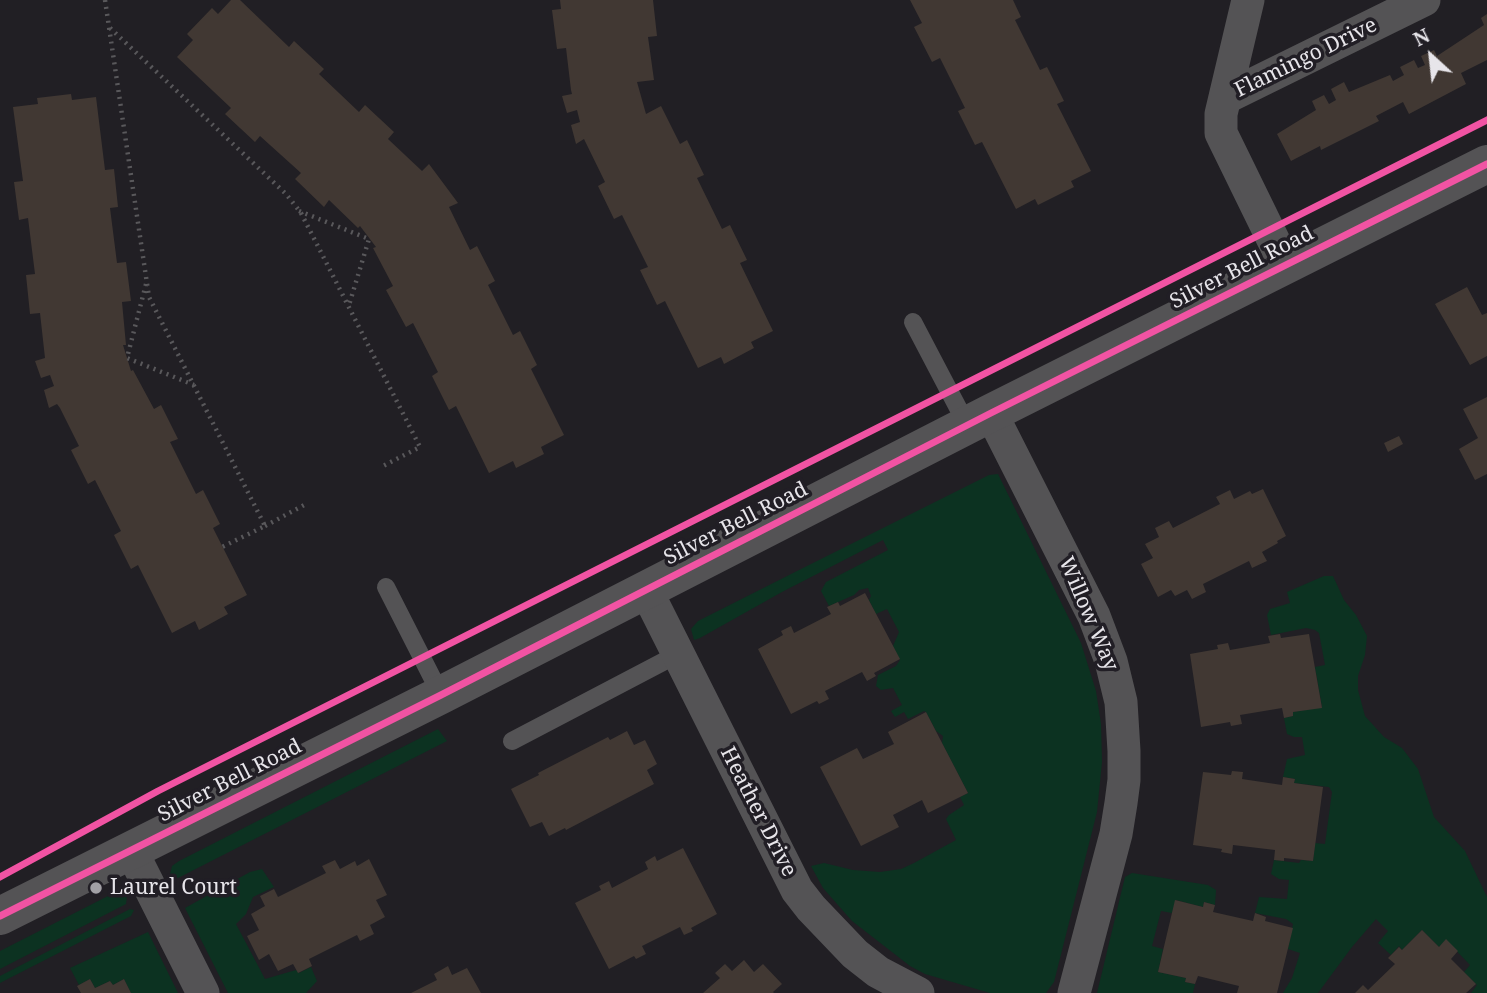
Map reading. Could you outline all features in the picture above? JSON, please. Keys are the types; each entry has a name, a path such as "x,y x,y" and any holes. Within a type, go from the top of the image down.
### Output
{"street":[{"path":"1248,0 1220,127 1223,140 1286,266"},
{"name":"Flamingo Drive","path":"1225,98 1424,0"},
{"name":"Silver Bell Road","path":"0,916 1487,164"},
{"name":"Willow Way","path":"979,419 1094,616 1111,660 1121,702 1124,751 1121,803 1074,993"},
{"name":"Heather Drive","path":"646,590 797,890 855,954 878,972 918,993"},
{"path":"131,850 203,993"}],"lane":[{"path":"914,322 979,419"},
{"path":"386,587 441,695"},
{"path":"512,741 678,654"}],"path":[{"path":"105,0 149,297 265,526"},
{"path":"110,27 286,194 299,210 420,447 383,466"},
{"path":"299,210 369,239 348,307"},
{"path":"147,280 127,358 194,385"},
{"path":"222,547 306,504"}],"green space":[{"path":"998,474 1081,643 1096,691 1101,724 1102,762 1097,812 1054,982 1046,993 990,993 925,974 910,966 852,921 823,888 811,866 824,863 853,870 880,872 901,869 914,863 956,840 946,819 964,805 960,797 968,793 942,743 943,736 936,731 926,712 908,719 904,712 895,717 891,711 902,705 893,688 881,690 876,686 878,675 896,666 900,660 893,646 899,632 887,609 876,614 869,600 871,596 868,588 829,606 821,591 826,582 888,550 883,540 700,638 694,640 691,629 698,621 989,475"},
{"path":"1324,576 1333,576 1344,600 1367,636 1365,655 1358,676 1358,690 1365,716 1384,737 1402,748 1418,769 1434,817 1465,851 1487,897 1487,993 1471,993 1477,985 1464,972 1470,965 1446,940 1439,947 1422,930 1402,950 1399,946 1391,955 1378,943 1388,931 1376,919 1318,993 1283,993 1292,978 1300,953 1288,949 1293,924 1286,919 1255,913 1259,897 1287,899 1289,880 1279,879 1271,874 1274,860 1299,863 1301,860 1313,861 1315,843 1325,844 1332,792 1329,787 1294,783 1295,779 1283,777 1287,759 1305,755 1302,737 1287,734 1284,718 1293,716 1293,712 1322,707 1315,667 1325,665 1319,633 1306,628 1271,635 1267,615 1270,609 1290,603 1287,592"},
{"path":"438,729 447,741 178,878 170,874 172,866 179,861"},
{"path":"262,869 274,887 253,897 246,914 236,924 265,979 296,970 299,973 311,967 317,981 306,993 228,993 185,908 250,872"},
{"path":"1132,873 1208,885 1216,890 1215,905 1204,902 1203,907 1176,900 1172,913 1161,911 1152,946 1163,949 1158,972 1186,978 1185,982 1195,984 1193,993 1097,993 1125,877"},
{"path":"118,894 127,897 126,904 0,969 0,951 108,896"},
{"path":"130,909 134,910 131,916 0,983 0,976"},
{"path":"148,932 178,993 131,993 124,979 113,985 110,981 95,988 90,979 79,985 70,968"}],"building":[{"path":"231,0 240,0 289,47 294,41 324,69 319,74 359,112 365,105 394,132 388,139 422,171 429,164 458,203 449,207 470,250 477,246 495,281 488,285 513,335 520,331 537,365 531,369 564,435 541,447 544,454 516,468 513,461 489,473 456,406 449,410 432,376 438,372 413,323 406,327 386,290 393,286 373,248 376,247 360,226 358,228 329,200 324,207 295,179 301,173 260,136 255,142 225,114 231,108 177,57 193,40 187,34 212,8 218,14"},
{"path":"560,0 653,0 657,36 648,37 654,80 637,82 646,114 661,106 680,144 687,140 704,175 697,178 722,229 730,225 747,260 740,263 773,331 751,342 754,348 724,364 721,357 698,368 665,301 657,305 640,270 648,267 622,215 614,219 598,186 605,182 584,139 576,144 571,125 580,122 577,110 567,113 562,96 572,94 566,48 557,49 552,10 561,9"},
{"path":"910,0 1013,0 1021,17 1015,20 1040,70 1047,67 1064,101 1057,104 1091,171 1071,181 1074,187 1038,205 1035,199 1016,209 982,142 975,145 958,111 965,108 940,58 932,62 914,27 922,23"},
{"path":"1487,14 1487,60 1461,73 1466,84 1409,114 1403,102 1376,116 1379,121 1321,150 1320,146 1291,161 1277,134 1316,110 1312,101 1324,95 1329,104 1336,100 1331,89 1344,82 1349,92 1390,75 1393,81 1404,75 1400,67 1414,60 1418,68 1425,65 1421,56 1434,50 1437,56 1484,25 1481,18"},
{"path":"71,94 72,100 96,97 105,170 114,169 118,207 110,208 117,263 126,262 131,301 122,302 126,345 123,345 131,371 133,370 154,409 161,405 178,439 170,442 196,494 203,490 220,524 213,528 247,595 224,607 228,614 199,630 195,621 172,633 138,565 131,569 114,535 121,531 95,480 88,484 71,450 79,446 60,408 57,404 49,408 44,390 54,386 50,375 41,378 35,361 45,358 40,313 30,314 26,275 35,274 28,218 19,220 14,182 23,181 13,107 38,104 37,98"},
{"path":"1467,287 1482,315 1487,313 1487,356 1470,365 1435,304"},
{"path":"1487,397 1487,474 1475,480 1459,449 1478,438 1463,409"},
{"path":"1399,436 1403,444 1388,452 1384,443"},
{"path":"1263,489 1286,536 1262,552 1267,561 1252,568 1249,561 1203,584 1206,592 1192,599 1187,590 1175,596 1171,590 1158,597 1141,564 1153,558 1145,544 1159,537 1155,528 1169,521 1173,528 1220,504 1216,497 1230,490 1234,499 1250,491 1252,494"},
{"path":"865,593 900,659 874,673 876,676 867,681 862,672 825,691 829,699 819,704 817,701 791,714 758,649 783,635 781,631 791,626 794,633 831,614 827,607 838,602 840,606"},
{"path":"1280,634 1281,638 1309,634 1322,708 1293,712 1293,716 1284,718 1282,708 1240,715 1242,724 1231,726 1230,722 1201,727 1190,654 1218,649 1217,645 1228,643 1230,650 1270,643 1268,636"},
{"path":"926,712 968,793 928,813 922,800 893,815 899,827 861,846 820,767 857,748 863,759 894,744 888,732"},
{"path":"627,731 634,745 645,740 657,764 647,770 654,784 566,830 565,828 549,836 542,822 530,827 511,789 608,737 610,740"},
{"path":"1232,771 1243,772 1242,779 1282,785 1283,777 1295,779 1294,783 1323,787 1313,861 1284,858 1284,861 1274,860 1275,850 1233,845 1232,854 1221,852 1222,849 1193,845 1203,772 1231,775"},
{"path":"683,848 717,914 691,928 693,931 684,935 680,927 642,946 646,954 636,959 634,956 609,969 575,903 601,890 599,886 609,881 612,888 648,869 645,862 655,856 657,861"},
{"path":"369,859 387,895 376,900 385,917 370,925 374,934 360,941 357,935 309,959 312,966 298,973 293,964 278,971 269,954 259,960 247,936 259,930 251,914 265,906 260,896 274,889 278,897 326,873 322,866 335,860 340,869 355,861 357,866"},
{"path":"1175,900 1203,907 1204,902 1215,905 1213,912 1253,921 1255,913 1266,917 1265,921 1293,928 1277,993 1237,993 1239,986 1198,976 1195,984 1185,982 1186,978 1158,972"},
{"path":"1422,930 1439,947 1446,939 1458,951 1451,959 1476,984 1466,993 1355,993 1363,985 1368,990 1395,964 1388,958 1399,947 1402,950"},
{"path":"744,960 754,972 763,964 782,984 774,993 703,993 720,978 715,973 725,964 732,971"},
{"path":"448,966 452,975 467,968 481,993 411,993 437,980 434,974"},
{"path":"90,979 95,988 110,981 113,985 124,979 131,993 81,993 77,986"}],"cycle path":[{"path":"0,877 158,791 1487,120"},
{"path":"0,916 1487,164"}],"place":[{"name":"Laurel Court","path":"96,888"}]}
